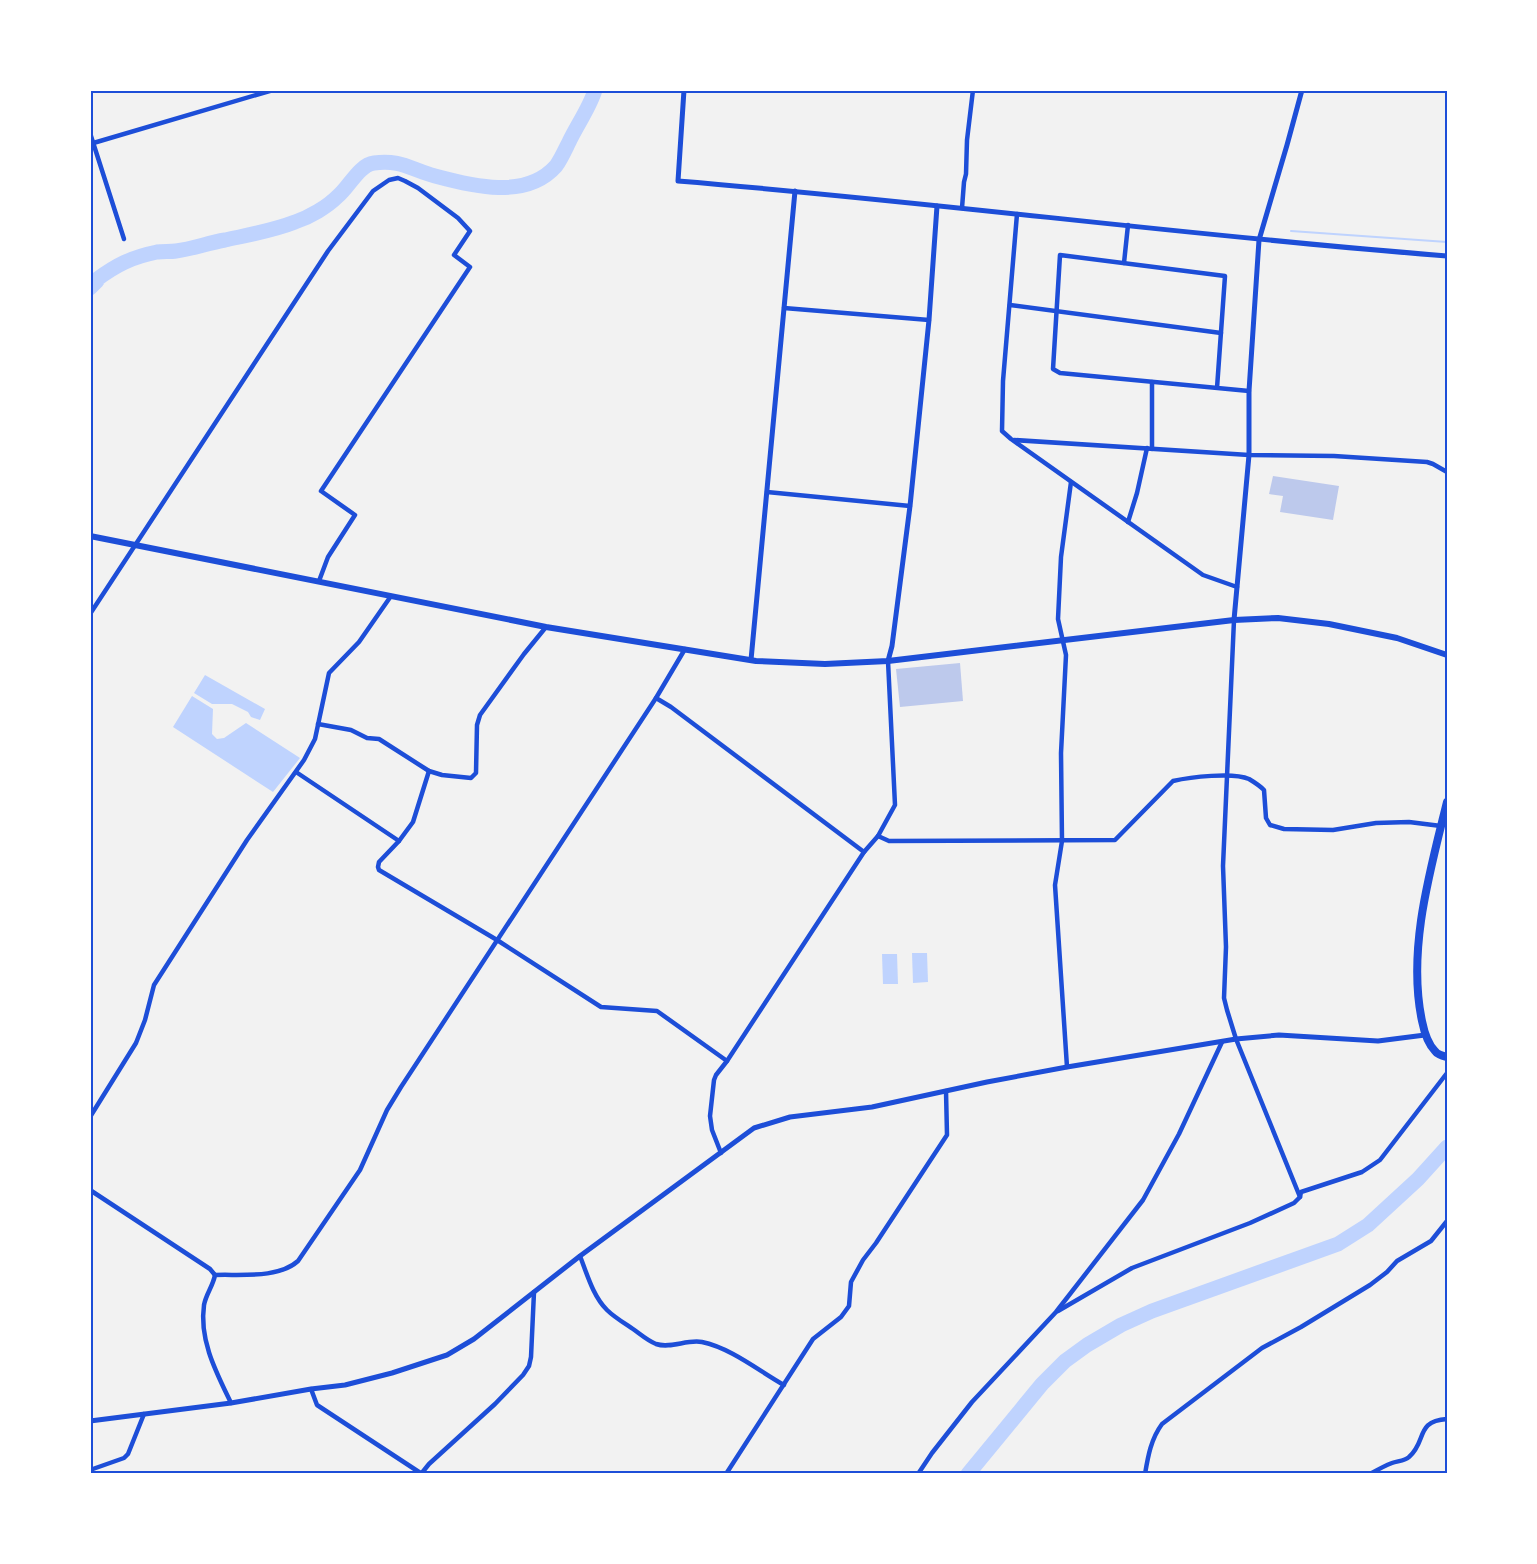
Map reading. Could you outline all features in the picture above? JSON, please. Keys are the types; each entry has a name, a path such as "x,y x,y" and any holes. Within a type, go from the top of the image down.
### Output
{"highway":[{"path":"1447,802 1429,878 1417,973 1419,1004 1425,1035 1435,1052 1447,1057"}],"main road":[{"path":"90,536 546,627 751,660 825,664 888,661 1234,620 1278,618 1329,624 1397,638 1447,655"}],"street":[{"path":"91,143 273,90"},
{"path":"684,90 678,181 795,191 1259,240 1447,256"},
{"path":"962,208 973,90"},
{"path":"1300,1197 1236,1039 1224,998 1226,947 1223,866 1234,620 1249,454 1249,391 1259,240 1302,90"},
{"path":"90,133 91,143 124,239"},
{"path":"90,614 328,250 373,191 389,180 398,178 418,188 458,218 470,231 453,255 470,267 321,491 355,515 328,557 319,581"},
{"path":"751,660 795,191"},
{"path":"721,1153 712,1130 710,1116 716,1075 864,852 878,836 895,805 888,661 892,646 910,506 929,320 937,206"},
{"path":"1017,214 1003,381 1002,431 1011,440 1203,575 1237,587"},
{"path":"1124,263 1128,225"},
{"path":"1217,388 1225,276 1060,255 1053,369 1060,374 1249,391"},
{"path":"1010,305 1221,333"},
{"path":"784,308 929,320"},
{"path":"1128,522 1149,448 1152,382"},
{"path":"1011,440 1427,462 1447,472"},
{"path":"1067,1068 1055,885 1062,841 1061,753 1066,655 1058,620 1059,578 1071,482"},
{"path":"767,492 910,506"},
{"path":"90,1117 136,1043 154,986 247,840 296,772 315,739 329,673 359,642 391,595"},
{"path":"318,724 351,730 367,738 379,739 429,771 442,775 471,778 476,773 477,725 480,715 546,627"},
{"path":"215,1275 279,1271 293,1266 298,1261 360,1170 387,1110 401,1087 686,649"},
{"path":"656,698 672,707 864,852"},
{"path":"429,771 413,822 379,862 380,870 498,940 601,1007 657,1011 727,1060"},
{"path":"296,772 399,841"},
{"path":"878,836 889,841 1115,840 1173,781 1226,776 1249,779 1262,788 1265,792 1265,813 1268,822 1284,829 1333,830 1376,823 1409,822 1441,826"},
{"path":"90,1421 231,1403 345,1385 447,1355 474,1340 580,1256 754,1128 790,1117 872,1107 1067,1068 1236,1039 1279,1035 1378,1041 1425,1035"},
{"path":"918,1474 972,1402 1056,1312 1143,1200 1179,1134 1222,1042"},
{"path":"1056,1312 1132,1268 1250,1223 1294,1203 1300,1197 1301,1192 1362,1172 1380,1160 1447,1073"},
{"path":"726,1474 813,1340 841,1317 849,1306 851,1282 863,1260 947,1135 946,1091"},
{"path":"90,1190 210,1269 215,1275"},
{"path":"1145,1474 1152,1442 1162,1424 1262,1348 1370,1285 1397,1261 1431,1241 1447,1221"},
{"path":"580,1256 596,1296 602,1304 639,1334 656,1344 702,1342 718,1347 784,1386"},
{"path":"215,1275 204,1304 204,1331 215,1370 231,1403"},
{"path":"311,1389 317,1406 421,1474 524,1375 531,1357 534,1292"},
{"path":"90,1470 124,1458 128,1454 144,1414"},
{"path":"1370,1474 1410,1457 1427,1426 1436,1420 1447,1419"}],"water":[{"path":"205,675 265,709 260,720 251,717 248,712 232,704 212,704 194,693"},
{"path":"192,696 213,709 212,734 217,739 224,738 246,723 300,758 273,792 173,727"},
{"path":"912,953 927,953 928,982 913,983"},
{"path":"882,954 897,954 898,984 883,984"}],"building":[{"path":"1273,476 1339,486 1333,520 1280,512 1283,496 1269,494"},
{"path":"960,663 963,701 900,707 896,669"}],"waterway":[{"path":"90,288 96,280 110,270 140,256 182,250 260,232 306,217 329,204 359,172 374,163 391,162 435,176 482,186 514,187 530,183 544,177 556,166 595,90"},
{"path":"1291,231 1447,242"},
{"path":"968,1474 1042,1384 1065,1361 1087,1345 1121,1325 1152,1311 1338,1244 1368,1225 1418,1179 1447,1147"}]}
